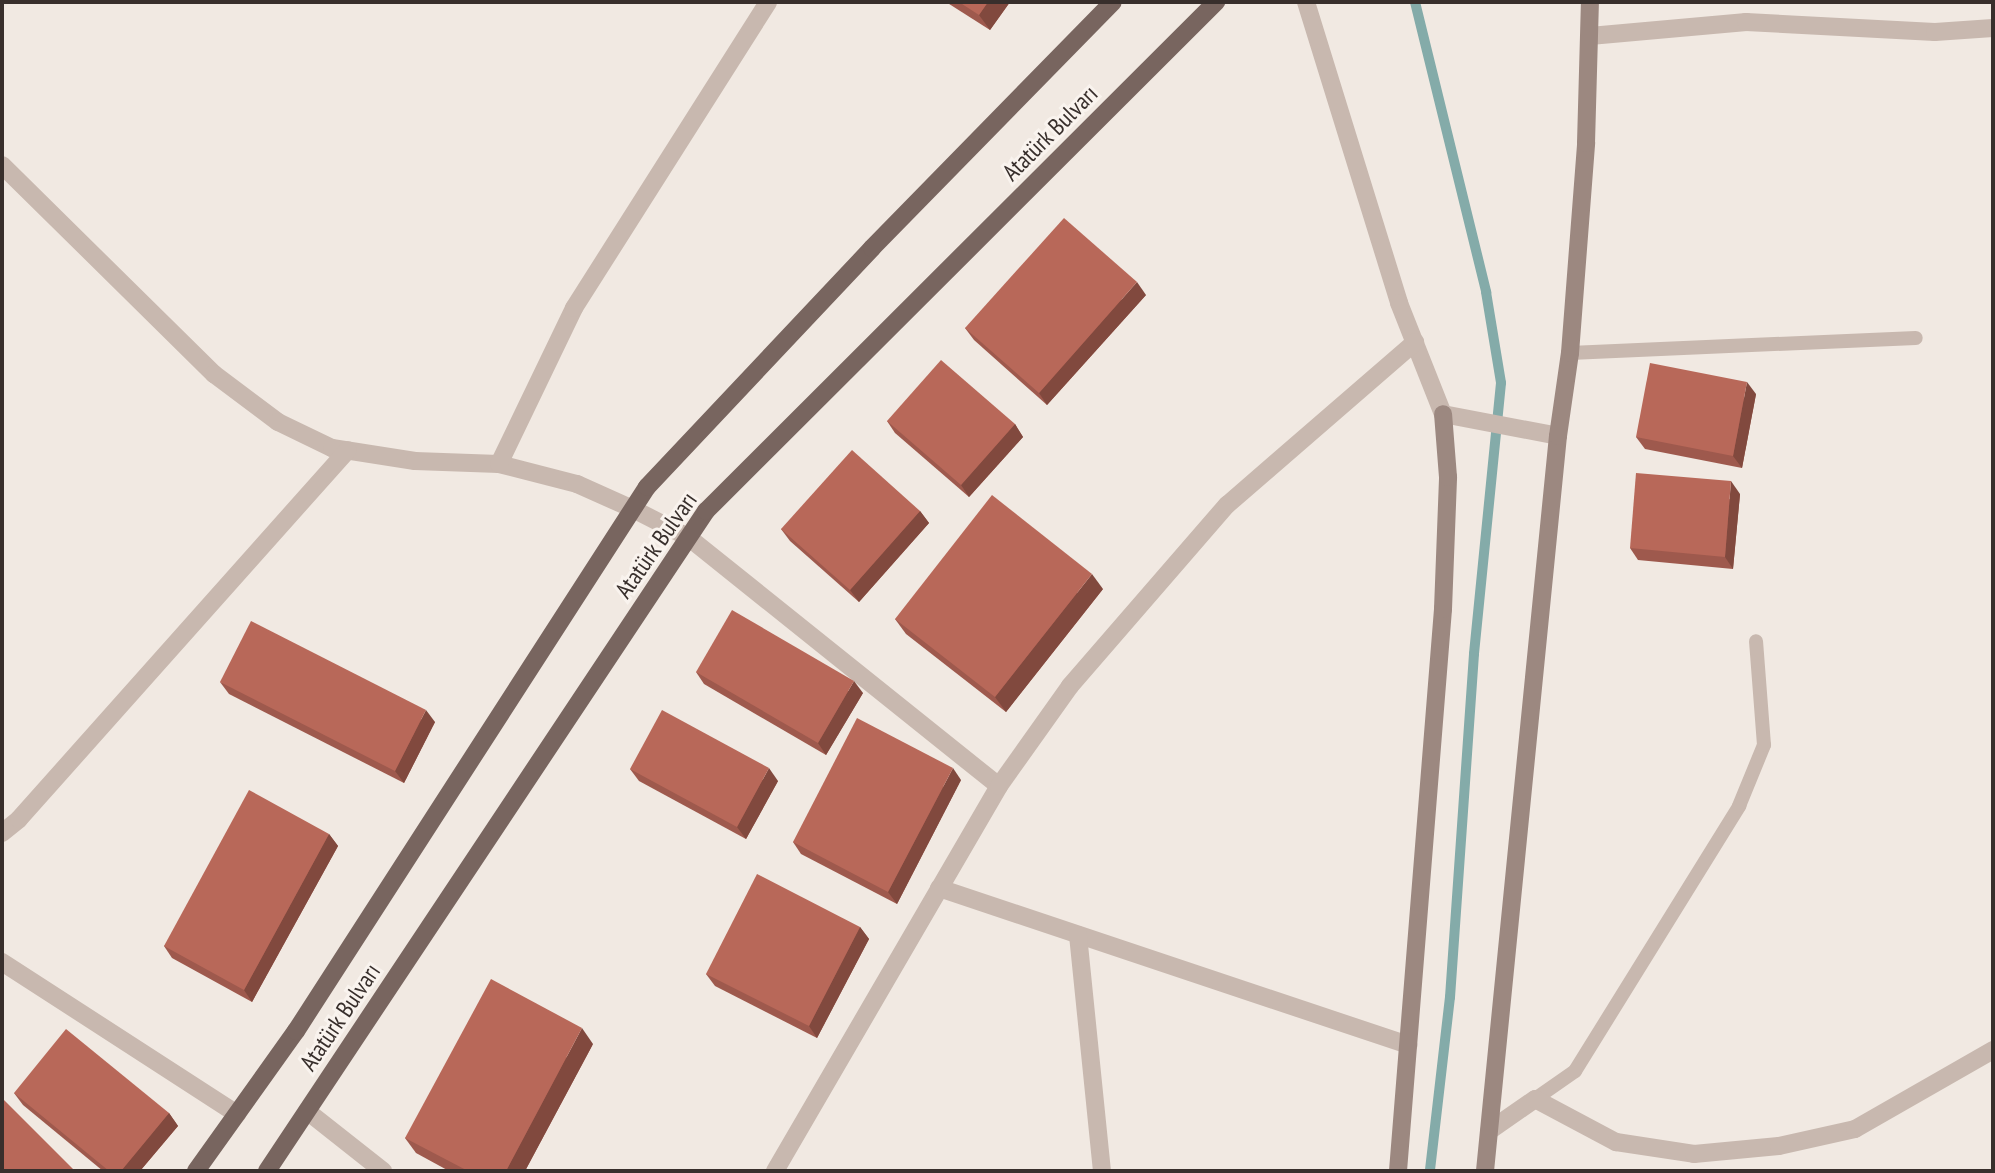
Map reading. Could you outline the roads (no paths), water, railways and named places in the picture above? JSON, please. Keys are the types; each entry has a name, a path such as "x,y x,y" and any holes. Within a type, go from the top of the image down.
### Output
{"main road":[{"name":"Atatürk Bulvarı","path":"196,1171 296,1031 648,487 872,248 1113,2"},
{"name":"Atatürk Bulvarı","path":"267,1171 706,511 1216,2"}],"street":[{"path":"499,464 574,308 768,2"},
{"path":"1306,2 1399,303 1443,414 1448,477 1443,609 1398,1171"},
{"path":"1485,1171 1558,436 1570,354 1586,143 1590,2"},
{"path":"1590,36 1746,22 1935,32 1993,28"},
{"path":"2,165 214,374 278,422 332,448 415,461 499,464 577,484 633,509 688,537 999,786"},
{"path":"775,1171 999,786 1070,686 1227,505 1415,342"},
{"path":"1443,414 1558,436"},
{"path":"2,834 19,819 348,450"},
{"path":"939,888 1408,1045"},
{"path":"1079,935 1102,1171"},
{"path":"2,962 237,1114"},
{"path":"1489,1131 1535,1099 1616,1142 1694,1154 1779,1146 1855,1129 1993,1049"},
{"path":"307,1111 383,1171"}],"lane":[{"path":"1570,354 1916,338"},
{"path":"1535,1099 1576,1071 1739,806 1764,745 1756,641"}],"waterway":[{"path":"1415,2 1486,292 1501,383 1474,654 1450,997 1430,1171"}]}
